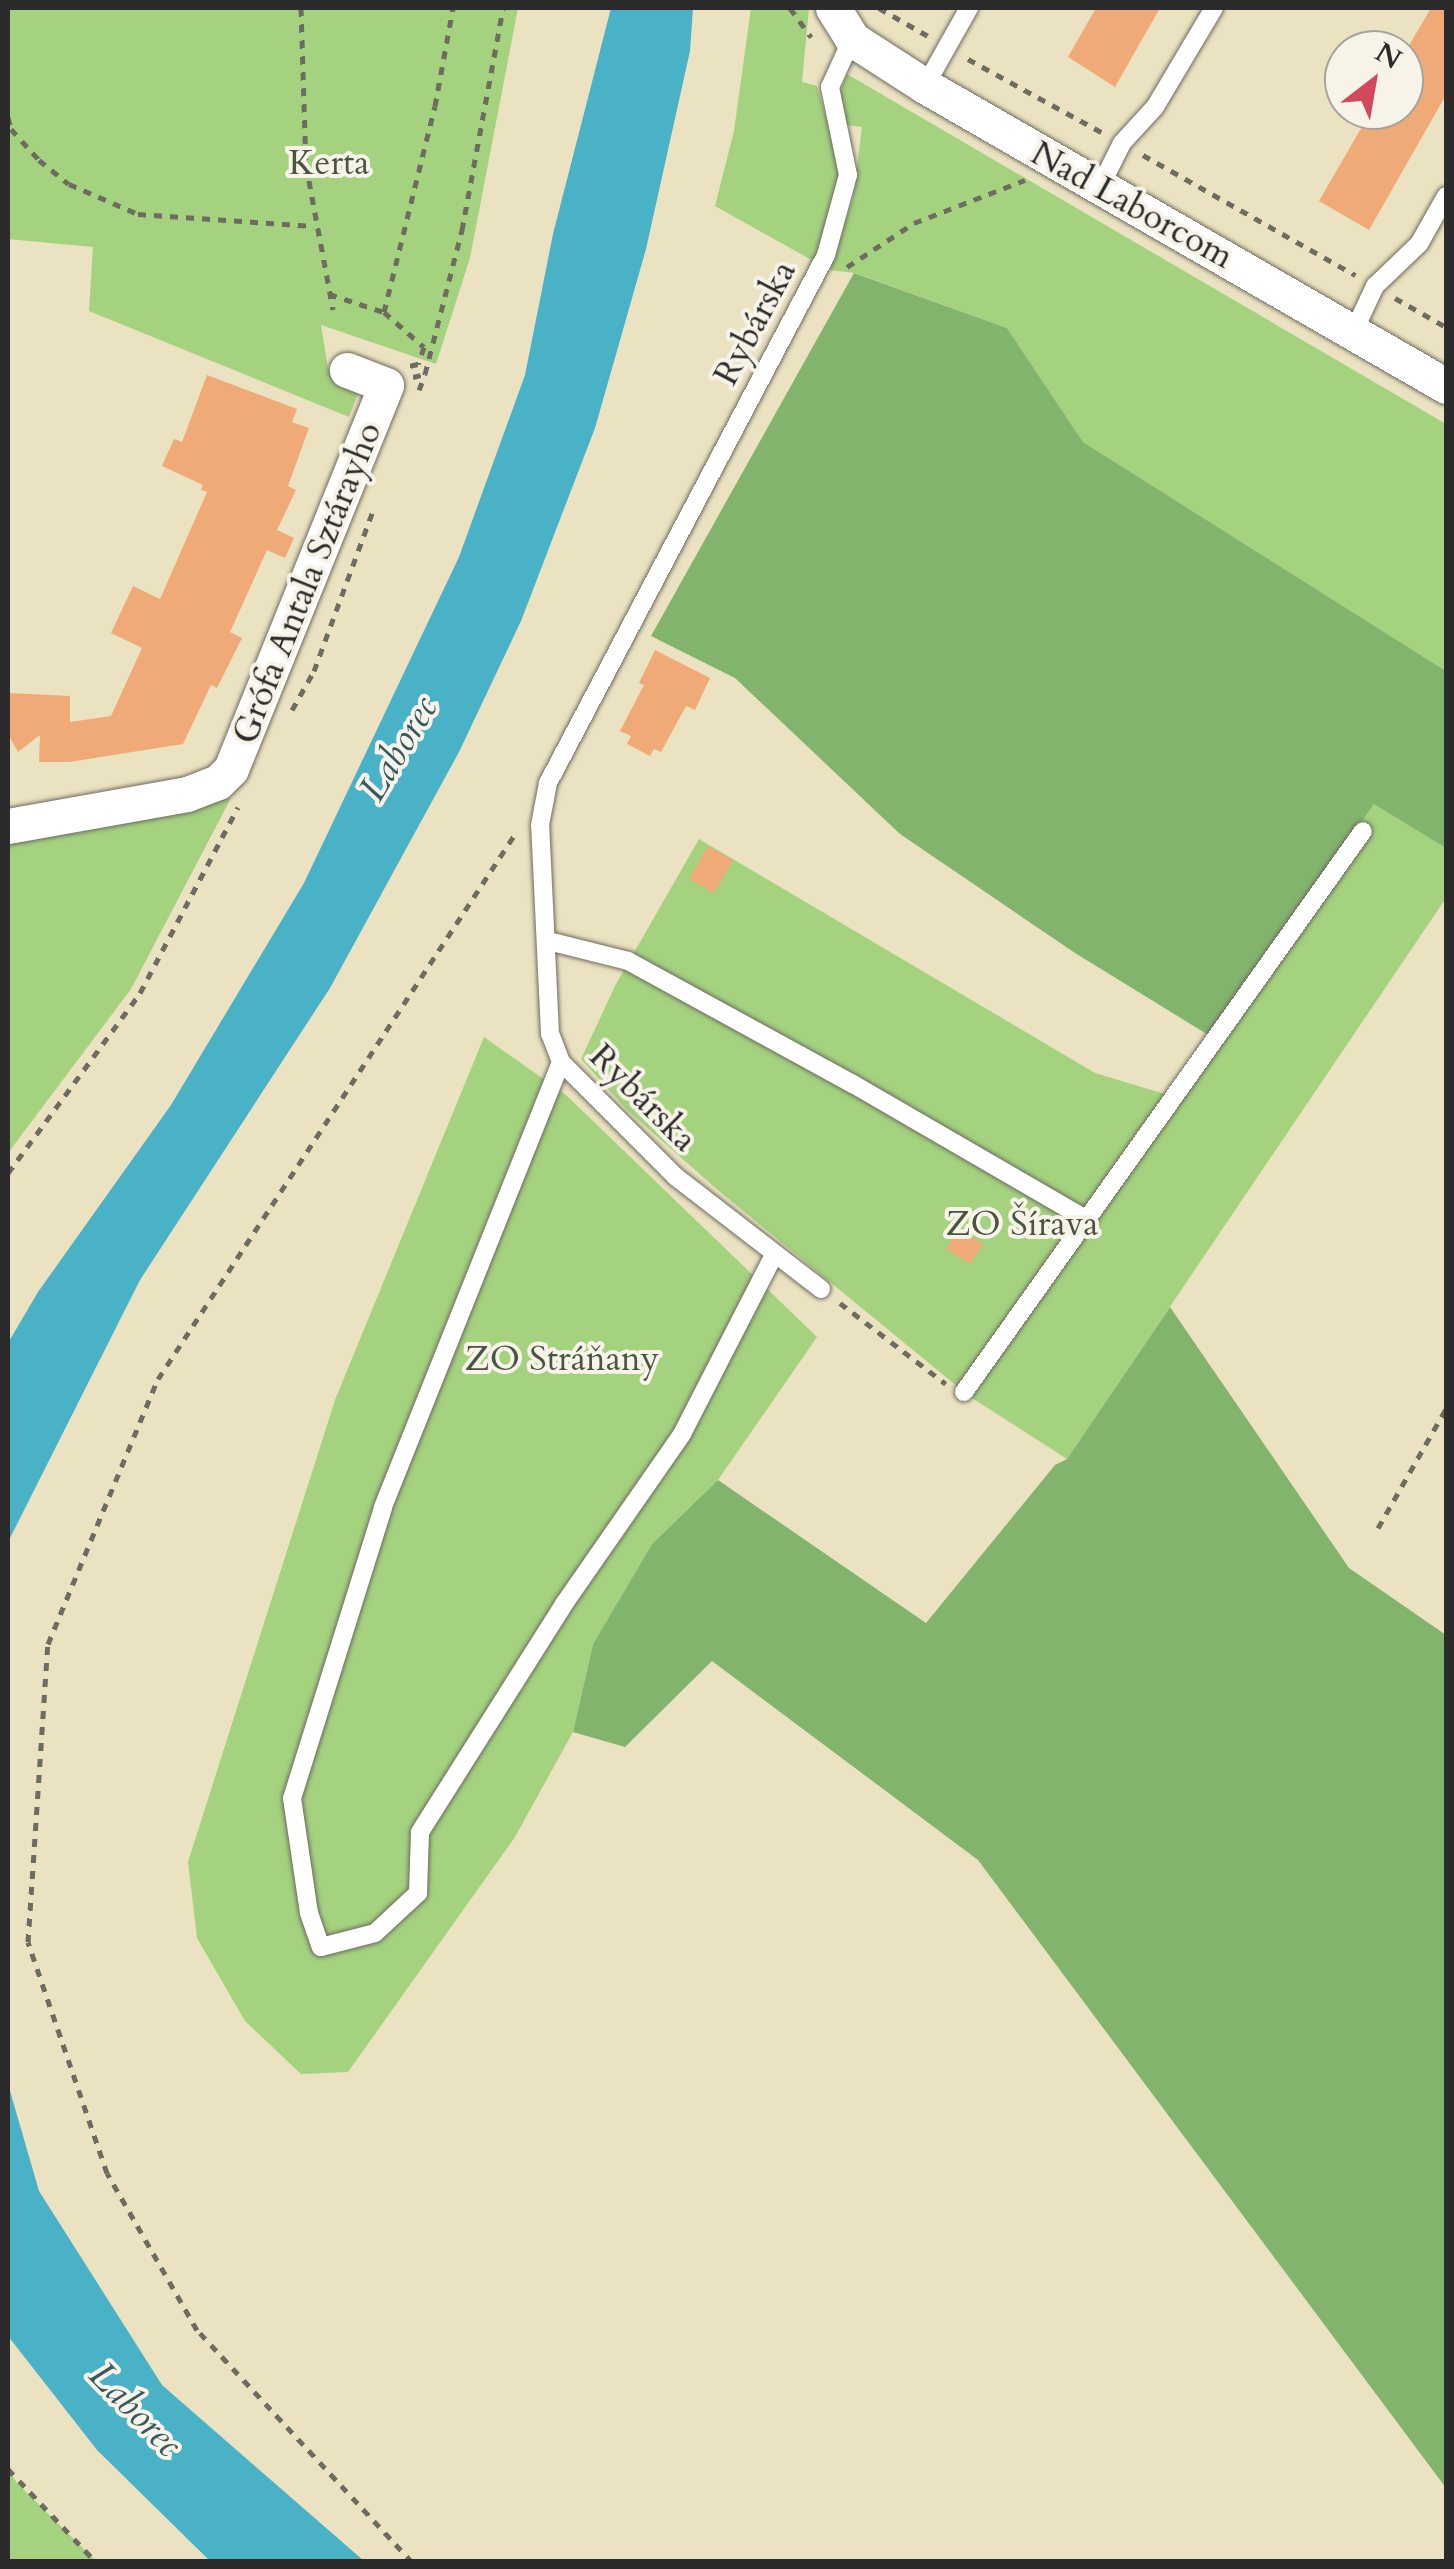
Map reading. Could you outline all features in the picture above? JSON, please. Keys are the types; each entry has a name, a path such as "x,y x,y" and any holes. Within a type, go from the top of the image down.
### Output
{"street":[{"name":"Nad Laborcom","path":"833,8 852,39 925,86 1446,386"},
{"name":"Grófa Antala Sztárayho","path":"8,826 187,794 218,782 231,769 386,385 347,370"}],"lane":[{"path":"925,86 970,8"},
{"path":"1099,189 1122,143 1155,107 1214,8"},
{"name":"Rybárska","path":"821,1289 648,1152 561,1062 550,1034 540,825 548,783 688,513 812,291 847,185 828,97 852,39"},
{"path":"1354,332 1375,286 1418,244 1446,196"},
{"path":"964,1392 1363,831"},
{"path":"548,941 628,961 854,1084 1088,1220"},
{"path":"561,1062 383,1508 292,1798 310,1912 321,1947 375,1933 418,1893 420,1832 564,1604 682,1434 774,1255"}],"path":[{"path":"302,8 300,85 314,226 332,309"},
{"path":"384,312 435,106 453,8"},
{"path":"386,385 425,374 462,230 503,8"},
{"path":"878,8 1446,327"},
{"path":"8,117 11,128 40,160 69,184 138,214 314,226"},
{"path":"812,291 914,223 1032,178"},
{"path":"329,294 384,312 424,347 418,364 395,368 386,385"},
{"path":"412,2562 197,2330 107,2173 28,1942 48,1644 158,1379 548,783"},
{"path":"821,1289 960,1394 964,1392"},
{"path":"1378,1528 1446,1409"},
{"path":"8,2469 96,2562"}],"green space":[{"name":"Kerta","path":"8,8 518,8 470,258 436,364 321,325 328,368 358,394 349,417 89,311 93,247 8,239"},
{"path":"751,8 809,8 802,82 817,86 840,167 836,207 817,263 715,206 734,131"},
{"path":"847,74 1446,424 1446,671 1083,442 1007,328 855,273 830,270 853,198 862,127 846,125 838,98"},
{"path":"854,273 1007,328 1083,442 1446,671 1446,848 1374,804 1210,1036 1075,953 900,834 735,678 651,636"},
{"path":"231,798 131,989 8,1153 8,837"},
{"name":"ZO Šírava","path":"1374,803 1446,848 1446,898 1067,1459 969,1396 719,1191 627,1110 581,1059 616,984 699,839 1095,1073 1168,1095"},
{"name":"ZO Stráňany","path":"484,1037 566,1095 817,1337 718,1480 652,1544 593,1644 573,1732 515,1837 348,2072 301,2074 245,2021 197,1938 188,1862 335,1400"},
{"path":"1170,1307 1349,1568 1446,1635 1446,2488 978,1860 712,1661 625,1747 573,1732 593,1644 652,1544 718,1480 926,1623 1055,1465 1067,1459"},
{"path":"8,2469 17,2483 96,2561 8,2561"}],"water":[{"name":"Laborec","path":"611,8 693,8 690,51 646,249 595,428 521,621 459,752 330,988 140,1280 8,1542 8,1343 38,1292 171,1105 304,883 459,557 525,375 553,234"},
{"name":"Laborec","path":"8,2084 39,2191 162,2385 364,2561 210,2561 97,2450 8,2336"}],"building":[{"path":"1096,8 1160,8 1115,87 1068,57"},
{"path":"1431,8 1446,8 1446,95 1369,230 1319,201 1360,130 1424,130 1424,30 1418,30"},
{"path":"207,375 297,409 292,422 309,428 288,486 296,490 277,530 294,538 285,558 267,550 230,632 242,638 217,688 211,685 183,744 69,762 39,762 40,735 18,752 9,736 9,693 70,696 70,722 111,716 142,648 111,633 133,586 160,599 207,492 201,490 203,485 162,466 174,439 182,442"},
{"path":"655,650 710,678 695,710 686,706 661,752 654,749 650,756 627,744 631,736 620,731 644,685 639,683"},
{"path":"708,846 733,860 714,893 689,879"},
{"path":"959,1229 983,1244 970,1264 946,1249"}]}
